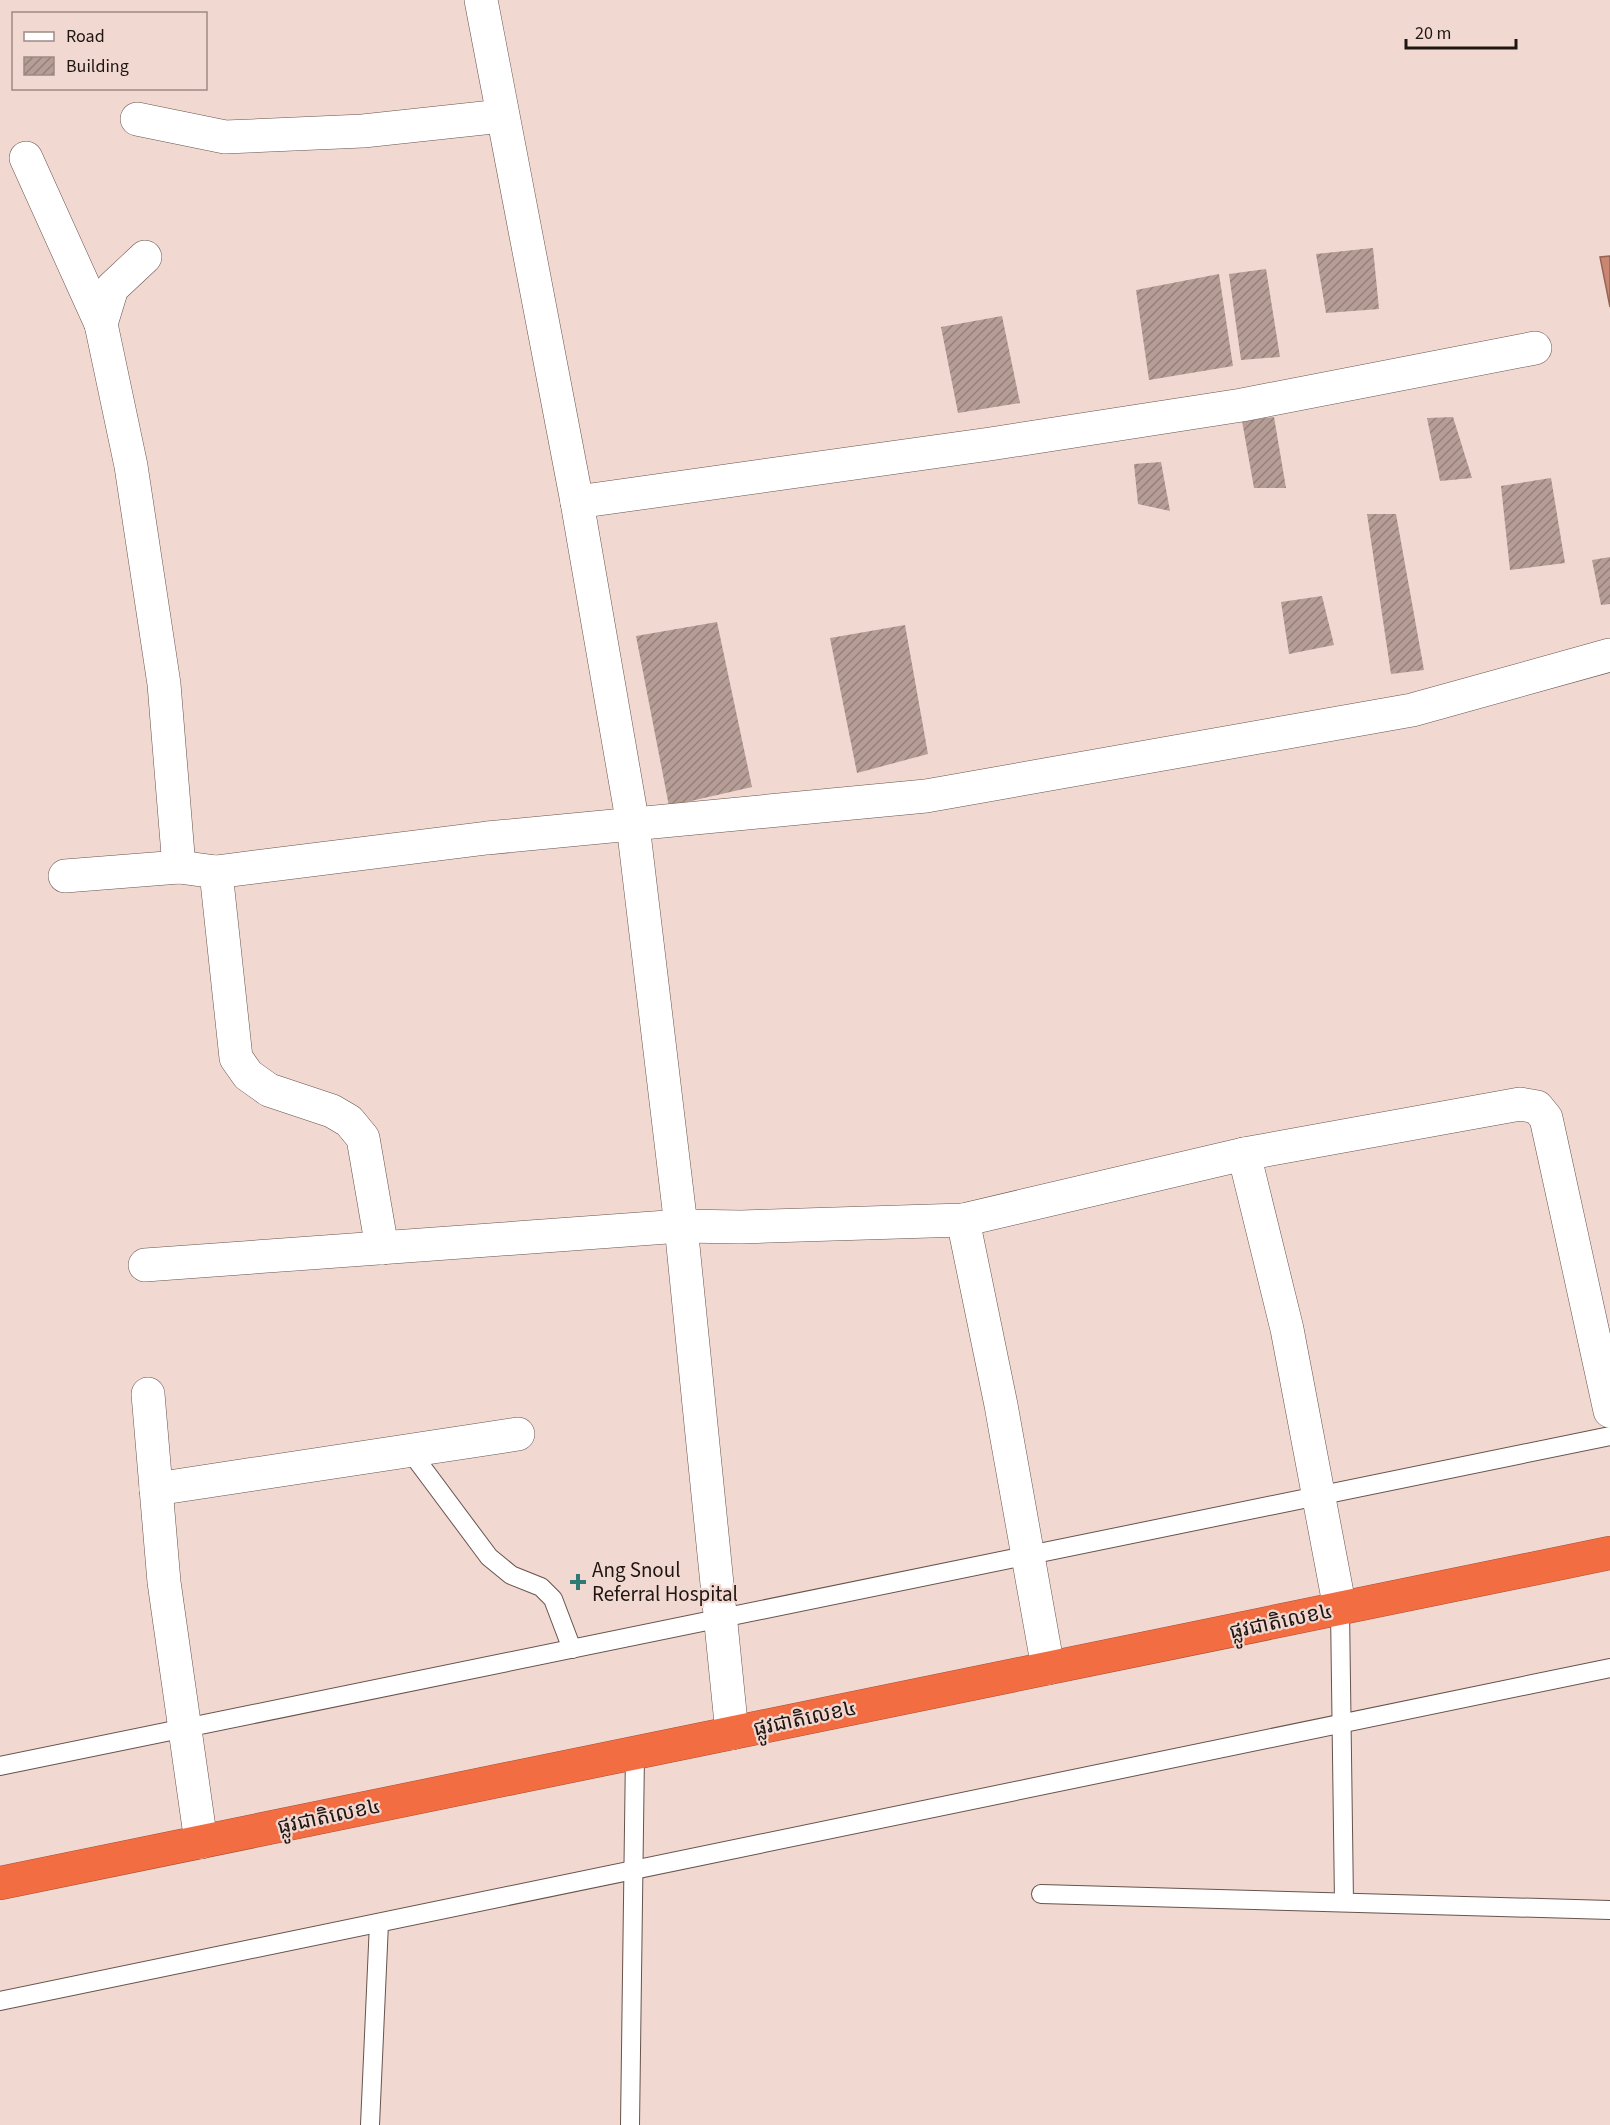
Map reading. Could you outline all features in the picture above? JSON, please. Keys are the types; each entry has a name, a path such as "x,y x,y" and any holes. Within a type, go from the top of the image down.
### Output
{"highway":[{"name":"ផ្លូវជាតិលេខ៤","path":"0,1883 1610,1553"}],"street":[{"path":"481,0 577,502 633,825 681,1226 732,1733"},
{"path":"137,119 225,138 363,131 502,116"},
{"path":"26,158 101,324 131,466 164,684 179,867"},
{"path":"101,324 112,288 145,257"},
{"path":"577,502 1242,405 1535,348"},
{"path":"65,876 179,867 216,872 488,838 926,796 1412,710 1610,655"},
{"path":"216,872 236,1058 248,1075 270,1090 332,1111 349,1121 363,1138 382,1248"},
{"path":"145,1265 681,1226 741,1227 963,1220 1244,1154 1520,1104 1537,1107 1546,1118 1610,1411"},
{"path":"1244,1154 1287,1329 1340,1609"},
{"path":"963,1220 1001,1405 1048,1668"},
{"path":"148,1394 164,1582 201,1842"},
{"path":"156,1489 518,1434"}],"lane":[{"path":"0,1767 1610,1436"},
{"path":"410,1451 489,1557 511,1575 541,1587 553,1599 572,1649"},
{"path":"1340,1609 1344,1902"},
{"path":"0,2001 1610,1668"},
{"path":"630,2125 633,2036 635,1753"},
{"path":"1041,1894 1610,1910"},
{"path":"370,2125 379,1923"}],"shaded area":[{"path":"1610,256 1610,307 1600,257"}],"building":[{"path":"1373,248 1379,309 1326,313 1316,254"},
{"path":"1266,269 1280,357 1241,360 1229,274"},
{"path":"1219,274 1233,366 1149,380 1136,290"},
{"path":"1002,316 1020,403 958,413 941,327"},
{"path":"1274,417 1286,488 1254,488 1242,421"},
{"path":"1453,417 1472,478 1440,481 1427,418"},
{"path":"1161,462 1170,511 1138,504 1134,464"},
{"path":"1551,478 1565,563 1510,570 1501,486"},
{"path":"1367,514 1396,514 1424,670 1391,674"},
{"path":"1610,557 1610,604 1601,605 1592,560"},
{"path":"1322,596 1334,645 1289,654 1281,602"},
{"path":"717,622 752,787 669,806 636,636"},
{"path":"905,625 928,754 857,773 830,638"}],"place":[{"name":"Ang Snoul Referral Hospital","path":"578,1582"}]}
